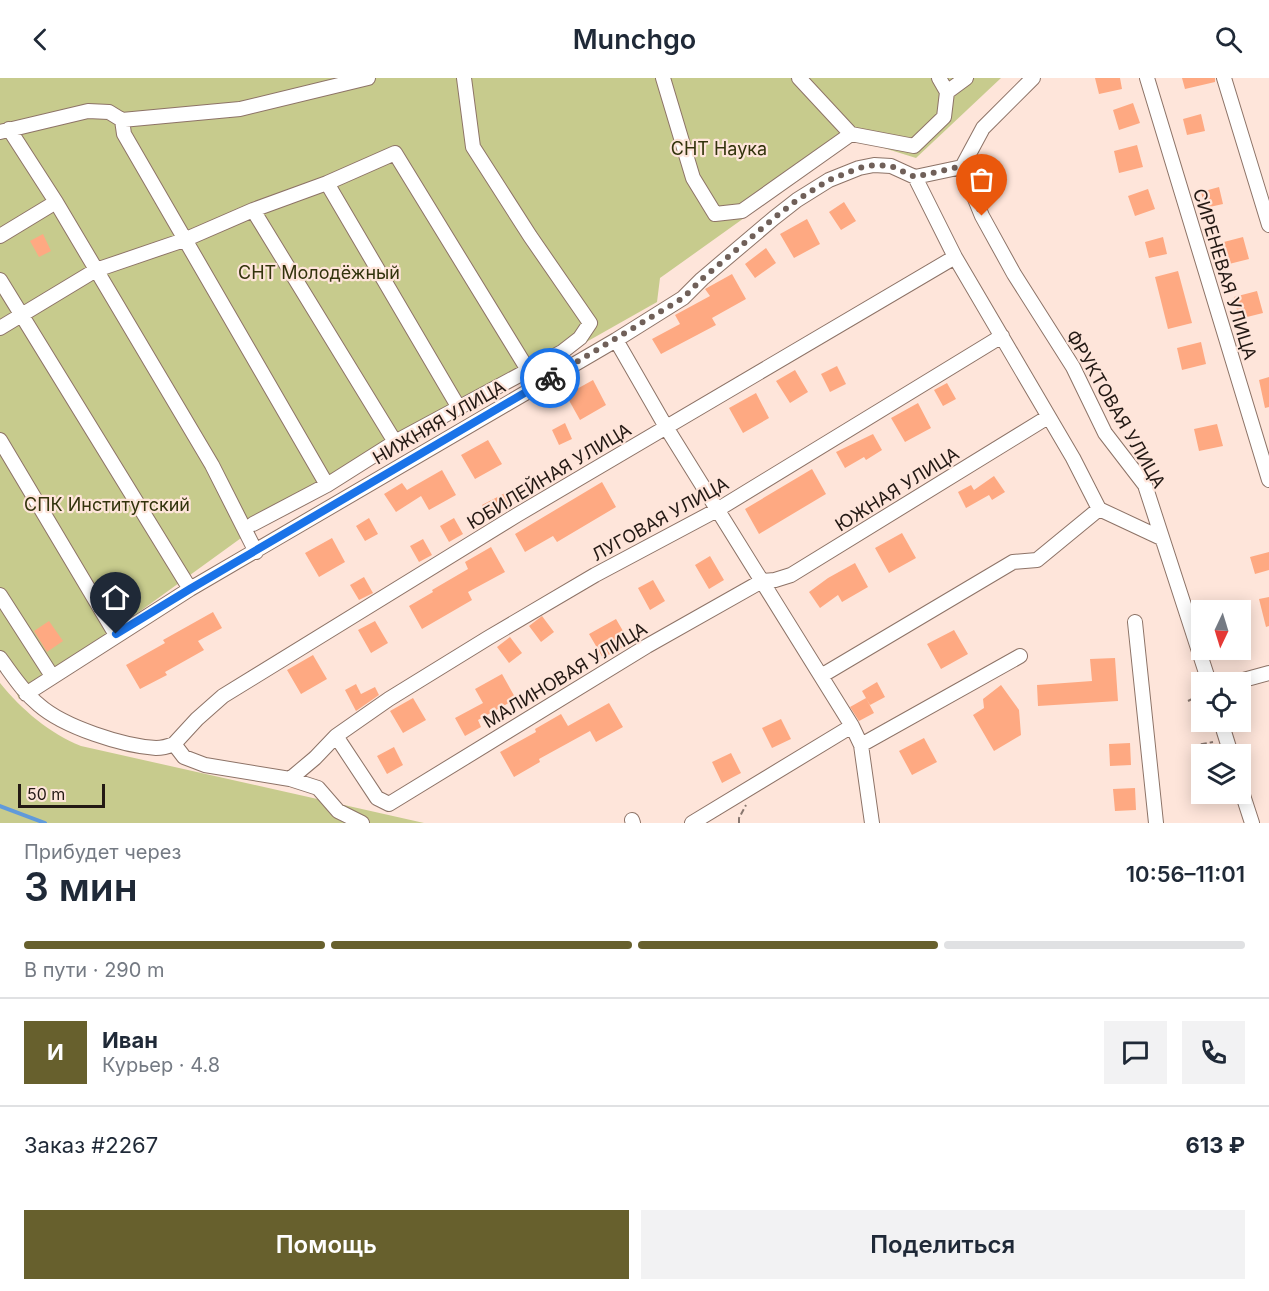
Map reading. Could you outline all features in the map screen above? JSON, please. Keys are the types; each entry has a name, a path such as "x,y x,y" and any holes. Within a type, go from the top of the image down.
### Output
{"street":[{"path":"256,552 212,465 56,202 5,130 88,111 109,112 122,120 240,109 368,78"},
{"path":"253,524 327,485 395,442 562,352 580,338 590,322 530,236 473,147 464,78"},
{"path":"663,78 693,178 715,214 742,211 851,134"},
{"path":"799,78 851,134 914,146 944,117 947,92 939,78"},
{"path":"947,92 966,78"},
{"path":"1033,78 983,128 962,166 915,177 955,257 1073,458 1099,509 1161,538"},
{"name":"СИРЕНЕВАЯ УЛИЦА","path":"1147,78 1269,480"},
{"path":"1224,78 1269,225"},
{"path":"122,120 124,134 327,485"},
{"path":"0,328 96,270 184,240 253,210 327,183 395,153 528,370"},
{"name":"НИЖНЯЯ УЛИЦА","path":"26,694 116,634 190,589 616,340 683,298 774,218 829,180 859,168 884,165 898,168 915,177"},
{"name":"ФРУКТОВАЯ УЛИЦА","path":"962,166 982,216 1014,274 1073,367 1105,433 1145,486 1206,672"},
{"path":"327,183 459,408"},
{"path":"0,236 56,202"},
{"path":"253,210 395,442"},
{"name":"ЮБИЛЕЙНАЯ УЛИЦА","path":"174,744 223,696 518,515 955,257"},
{"path":"0,280 190,589"},
{"name":"ЛУГОВАЯ УЛИЦА","path":"290,779 336,736 389,699 595,575 717,510 1002,336"},
{"path":"616,340 666,427 852,726 861,745 873,823"},
{"name":"ЮЖНАЯ УЛИЦА","path":"762,581 791,575 1048,417"},
{"path":"0,440 116,634"},
{"path":"821,676 1013,562 1037,560 1099,509"},
{"name":"МАЛИНОВАЯ УЛИЦА","path":"336,736 377,798 389,804 647,646 762,581"},
{"path":"0,595 52,676"},
{"path":"1135,622 1156,823"},
{"path":"861,745 1020,656"},
{"path":"0,658 26,694 41,707 73,727 112,739 158,748 174,744 184,757 205,765 290,779 318,788 338,810 362,823"},
{"path":"1251,678 1269,674"},
{"path":"692,823 852,726"},
{"path":"1224,732 1228,744"},
{"path":"1246,804 1252,823"}],"path":[{"path":"1202,744 1226,739"}],"green space":[{"path":"0,78 1001,78 916,158 855,139 660,278 657,302 248,533 19,699 0,654"},
{"path":"0,683 37,720 69,741 81,746 424,823 0,823"}],"building":[{"path":"1095,78 1120,78 1122,89 1099,94"},
{"path":"1182,78 1215,78 1215,82 1185,89"},
{"path":"1133,103 1140,123 1119,130 1113,110"},
{"path":"1201,114 1205,131 1187,135 1183,119"},
{"path":"1137,145 1143,167 1119,173 1114,151"},
{"path":"1219,187 1223,204 1205,208 1201,192"},
{"path":"1148,189 1155,209 1135,216 1128,196"},
{"path":"844,202 856,221 841,230 829,212"},
{"path":"807,219 820,244 794,258 780,234"},
{"path":"43,234 51,251 39,257 30,241"},
{"path":"1163,237 1167,254 1149,258 1145,242"},
{"path":"1243,237 1249,259 1225,265 1220,243"},
{"path":"766,248 776,263 755,278 745,264"},
{"path":"1178,271 1192,323 1168,329 1155,277"},
{"path":"732,274 746,299 712,318 716,325 661,354 652,339 680,324 675,315 710,296 705,289"},
{"path":"1257,291 1263,313 1239,319 1234,297"},
{"path":"1201,342 1206,364 1182,370 1177,348"},
{"path":"837,366 846,384 830,392 821,374"},
{"path":"795,370 808,392 790,403 776,381"},
{"path":"1269,377 1269,407 1265,408 1259,380"},
{"path":"593,380 606,405 580,420 566,395"},
{"path":"947,383 956,399 943,406 934,390"},
{"path":"756,393 769,418 743,433 729,408"},
{"path":"918,403 931,428 905,442 891,418"},
{"path":"565,423 572,439 559,445 552,430"},
{"path":"1217,424 1223,446 1199,451 1194,429"},
{"path":"873,434 882,450 866,460 864,457 845,468 836,452"},
{"path":"488,440 502,464 475,479 461,455"},
{"path":"812,469 826,494 759,534 745,509"},
{"path":"442,470 456,495 429,510 421,496 396,512 384,494 402,483 407,490"},
{"path":"994,476 1005,492 992,500 989,495 966,508 958,492 971,485 974,490"},
{"path":"602,482 616,507 557,542 553,536 525,552 515,534"},
{"path":"505,493 511,503 487,516 482,505"},
{"path":"369,518 378,534 365,541 356,526"},
{"path":"454,518 463,534 449,542 440,526"},
{"path":"902,533 916,558 889,573 875,548"},
{"path":"332,538 345,562 319,577 305,553"},
{"path":"423,539 432,555 419,562 410,546"},
{"path":"491,547 505,572 468,592 472,600 422,629 409,606 468,569 465,562"},
{"path":"1269,552 1269,570 1255,574 1250,557"},
{"path":"710,556 724,580 709,589 695,565"},
{"path":"855,563 868,587 842,602 838,595 820,608 809,592"},
{"path":"364,577 373,593 359,600 350,585"},
{"path":"653,580 665,601 650,610 638,588"},
{"path":"1269,597 1269,626 1266,627 1259,599"},
{"path":"213,612 222,628 198,641 204,650 165,672 167,675 140,689 126,665 165,643 163,640"},
{"path":"542,616 554,632 541,642 529,626"},
{"path":"616,619 630,643 603,658 589,634"},
{"path":"49,621 63,641 47,652 34,631"},
{"path":"375,621 388,643 371,653 358,630"},
{"path":"954,630 968,654 941,669 927,644"},
{"path":"510,637 522,653 509,663 497,647"},
{"path":"313,655 327,679 301,694 287,670"},
{"path":"1115,658 1118,701 1038,706 1037,685 1092,681 1090,659"},
{"path":"502,674 516,699 478,720 481,727 465,736 455,718 483,703 475,689"},
{"path":"877,682 885,697 870,705 862,691"},
{"path":"356,684 361,694 375,687 379,695 356,711 345,690"},
{"path":"1001,685 1019,710 1021,735 994,751 973,715 984,708 983,699"},
{"path":"413,698 426,720 403,733 390,711"},
{"path":"866,698 874,713 859,721 850,707"},
{"path":"609,703 623,727 596,742 590,731 539,759 540,762 514,777 500,752 536,732 535,729 561,714 568,726"},
{"path":"781,719 791,739 772,748 762,728"},
{"path":"924,738 937,762 912,775 899,751"},
{"path":"1130,743 1131,765 1110,766 1109,744"},
{"path":"394,747 403,765 387,774 377,756"},
{"path":"731,753 741,773 722,783 712,762"},
{"path":"1135,788 1136,810 1115,811 1113,789"}],"waterway":[{"path":"0,806 45,823"}],"way so far":[{"path":"550,378 683,298 702,279 797,200 829,180 859,168 874,165 891,166 915,177 962,166 982,216"}],"route":[{"path":"116,634 550,378"}],"park label":[{"name":"СНТ Наука","path":"719,148"},
{"name":"СНТ Молодёжный","path":"319,272"},
{"name":"СПК Институтский","path":"107,504"}]}
